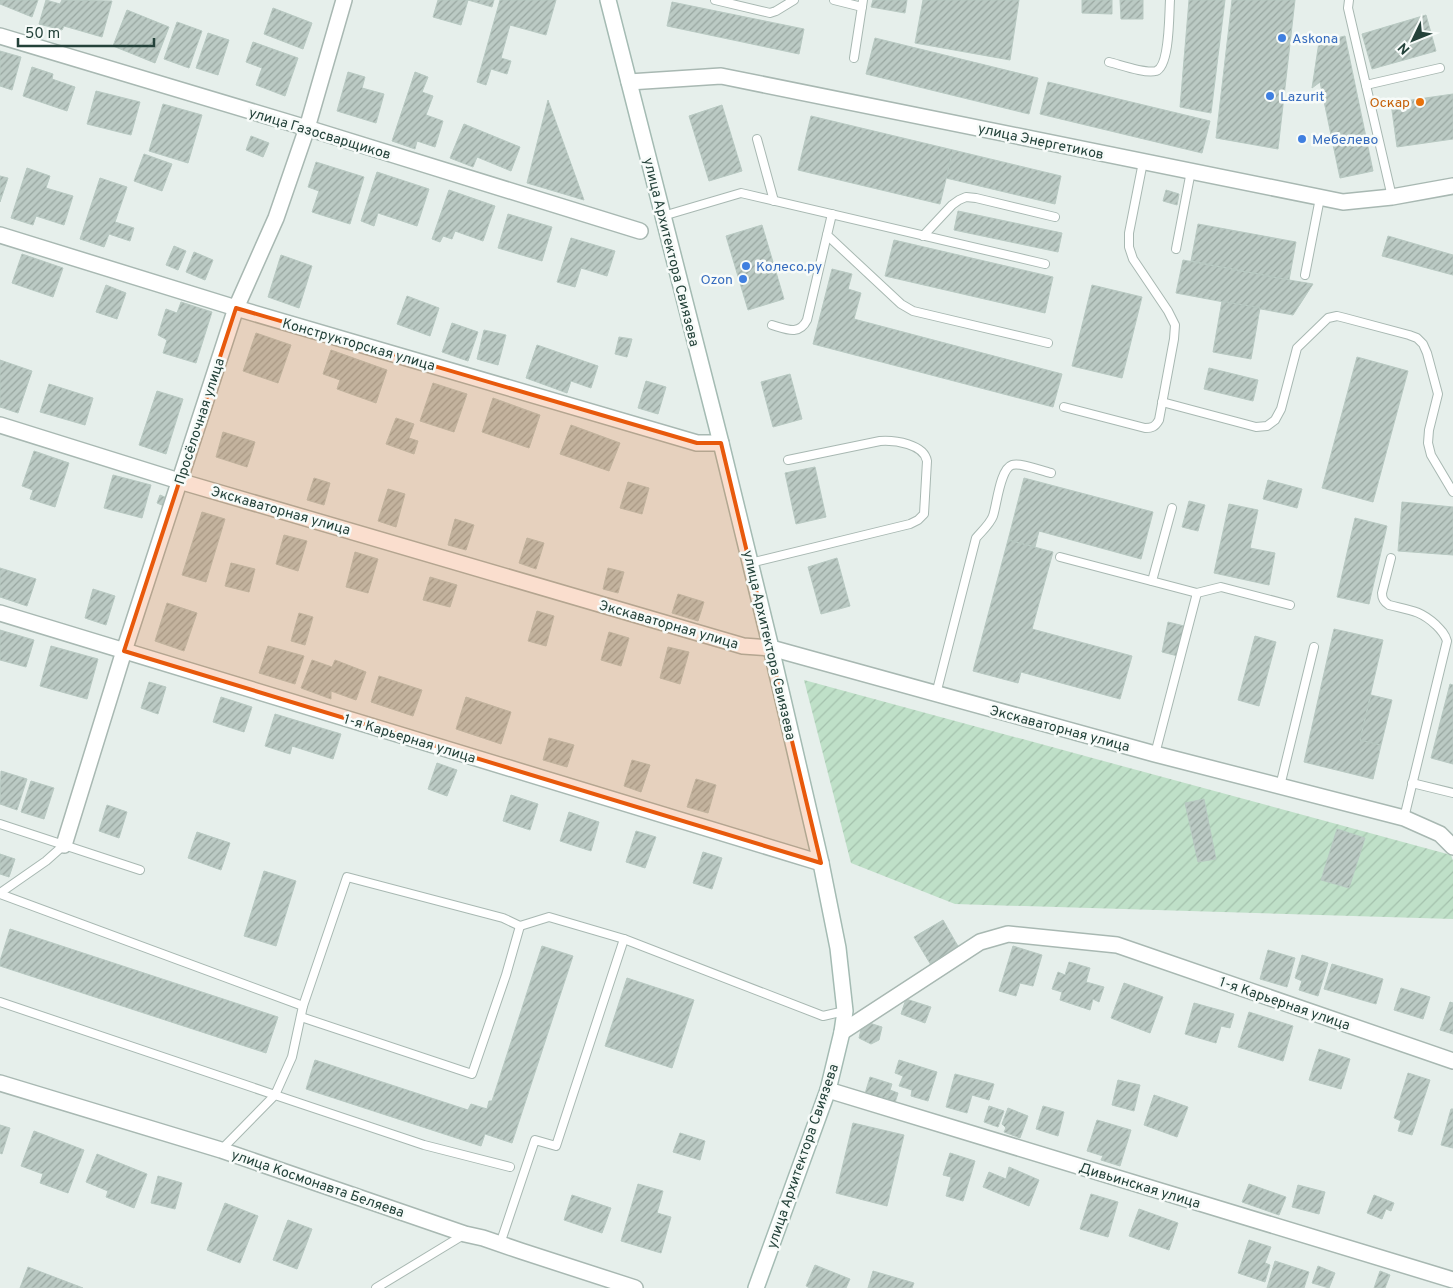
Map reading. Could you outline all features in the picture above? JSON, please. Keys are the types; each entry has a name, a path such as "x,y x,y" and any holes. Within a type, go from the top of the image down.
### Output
{"street":[{"name":"Просёлочная улица","path":"64,845 124,651 236,308 276,218 307,128 344,0"},
{"name":"улица Архитектора Свиязева","path":"608,0 721,443 771,648 821,863 838,948 845,1011 842,1032 828,1090 756,1288"},
{"name":"улица Газосварщиков","path":"0,36 640,231"},
{"name":"улица Энергетиков","path":"629,82 721,76 1343,202 1392,197 1453,186"},
{"name":"Конструкторская улица","path":"0,235 236,308 697,443 721,443"},
{"name":"Экскаваторная улица","path":"0,426 179,481 743,646 771,648 1155,754 1446,830 1453,847"},
{"name":"1-я Карьерная улица","path":"0,613 821,863"},
{"name":"1-я Карьерная улица","path":"842,1032 980,942 1008,934 1117,945 1453,1061"},
{"name":"улица Космонавта Беляева","path":"0,1083 221,1150 464,1234 483,1238 635,1288"},
{"name":"Дивьинская улица","path":"828,1090 1453,1280"}],"lane":[{"path":"715,0 770,13 794,0"},
{"path":"834,0 863,3 854,58"},
{"path":"1109,62 1146,71 1156,71 1163,65 1166,55 1170,0"},
{"path":"1349,0 1348,8 1392,197"},
{"path":"1366,85 1440,68"},
{"path":"757,139 774,201"},
{"path":"1064,407 1145,428 1152,428 1159,420 1175,325 1168,311 1133,259 1129,247 1129,233 1143,162"},
{"path":"1176,249 1191,172"},
{"path":"663,216 741,193 1045,264"},
{"path":"923,236 952,205 966,197 1054,217"},
{"path":"1305,275 1320,198"},
{"path":"772,325 792,330 799,330 804,326 832,214"},
{"path":"827,235 901,304 913,311 1048,343"},
{"path":"1162,402 1256,427 1267,426 1275,420 1281,409 1297,348 1328,318 1336,316 1409,335 1417,338 1423,344 1427,353 1438,394 1429,430 1428,443 1432,455 1453,492"},
{"path":"750,563 910,524 924,514 927,461 923,451 918,448 889,441 788,460"},
{"path":"936,694 976,538 992,518 1003,476 1007,468 1012,465 1019,465 1051,473"},
{"path":"1152,581 1172,508"},
{"path":"1060,557 1197,593 1221,586 1290,605"},
{"path":"1391,558 1382,593 1384,602 1426,616 1446,636 1447,641 1404,818"},
{"path":"1155,754 1197,593"},
{"path":"1280,786 1314,648"},
{"path":"1412,783 1453,793"},
{"path":"0,824 140,870"},
{"path":"0,894 46,861 64,845"},
{"path":"221,1150 275,1095 292,1057 303,1006 347,878 503,918 520,926 549,917 624,939 823,1016 845,1011"},
{"path":"0,894 303,1006"},
{"path":"301,1017 472,1074 520,926"},
{"path":"500,1244 535,1140 556,1146 624,939"},
{"path":"0,1002 424,1145 510,1167"},
{"path":"376,1288 464,1234"}],"highlighted area":[{"path":"236,308 697,443 721,443 821,863 798,856 124,651"}],"green space":[{"path":"804,680 1451,855 1453,861 1453,919 955,904 851,863"}],"building":[{"path":"0,0 38,0 32,17 0,4"},
{"path":"46,0 60,4 62,0 112,1 102,37 64,26 62,30 39,24"},
{"path":"438,0 468,0 461,25 433,17"},
{"path":"468,0 494,0 492,7"},
{"path":"500,0 556,0 546,35 510,25 501,58 511,61 507,74 491,69 486,85 477,82"},
{"path":"873,0 907,0 905,13 871,7"},
{"path":"923,0 1019,0 1010,60 915,43"},
{"path":"1082,0 1112,0 1112,14 1082,13"},
{"path":"1120,0 1143,0 1143,19 1121,19"},
{"path":"1189,0 1225,0 1211,113 1180,107"},
{"path":"1232,0 1295,0 1278,149 1216,138"},
{"path":"672,2 804,29 799,54 667,26"},
{"path":"273,8 312,23 303,49 264,34"},
{"path":"127,10 169,27 155,63 113,46"},
{"path":"1426,15 1436,51 1372,69 1362,34"},
{"path":"177,22 202,31 189,68 164,59"},
{"path":"208,33 229,40 218,75 196,68"},
{"path":"1345,36 1373,171 1340,178 1320,82 1312,88 1319,42"},
{"path":"875,38 1038,78 1029,114 866,74"},
{"path":"253,42 298,58 285,96 256,85 262,68 246,62"},
{"path":"0,51 21,57 12,90 0,86"},
{"path":"32,67 53,74 52,79 75,87 67,111 23,96"},
{"path":"348,72 365,77 362,88 384,94 376,123 337,111"},
{"path":"415,72 428,77 422,92 433,96 426,115 443,121 435,147 417,141 415,149 392,141"},
{"path":"1048,82 1210,121 1202,153 1040,114"},
{"path":"96,91 140,102 131,135 87,124"},
{"path":"1453,94 1453,139 1397,147 1391,103"},
{"path":"548,100 584,200 527,183"},
{"path":"163,104 202,115 188,163 149,151"},
{"path":"722,105 742,171 709,181 689,116"},
{"path":"811,116 953,150 940,204 798,170"},
{"path":"464,124 520,147 511,171 477,157 473,167 450,158"},
{"path":"251,136 269,143 263,157 246,150"},
{"path":"953,150 1061,176 1055,204 946,178"},
{"path":"144,154 172,164 162,191 134,181"},
{"path":"316,162 364,177 350,224 312,212 319,191 308,187"},
{"path":"27,168 50,176 46,188 73,196 64,225 36,216 33,225 11,218"},
{"path":"377,172 429,189 417,226 378,213 374,226 361,221"},
{"path":"0,176 8,178 0,202"},
{"path":"100,178 127,187 115,222 134,228 130,241 109,234 104,247 80,239"},
{"path":"449,190 495,206 483,241 455,231 452,239 443,236 440,242 432,239"},
{"path":"1166,190 1179,194 1177,205 1163,201"},
{"path":"958,211 1062,233 1058,252 954,230"},
{"path":"508,214 552,227 542,261 498,248"},
{"path":"1198,224 1296,242 1289,280 1191,261"},
{"path":"762,225 784,299 748,310 726,236"},
{"path":"1388,236 1453,255 1453,275 1382,256"},
{"path":"571,238 615,251 607,276 581,268 575,287 557,282"},
{"path":"894,240 1053,277 1045,313 885,276"},
{"path":"174,246 186,251 178,270 166,265"},
{"path":"194,252 213,260 205,280 186,272"},
{"path":"22,254 63,268 53,297 12,283"},
{"path":"281,255 312,266 299,308 268,297"},
{"path":"1183,260 1313,284 1293,315 1176,293"},
{"path":"832,269 852,274 848,289 861,293 854,319 1062,374 1053,407 813,344"},
{"path":"106,285 126,293 117,319 96,312"},
{"path":"1092,285 1142,297 1122,378 1072,366"},
{"path":"407,296 439,308 430,336 397,324"},
{"path":"1222,301 1260,308 1251,359 1213,352"},
{"path":"181,302 212,312 196,363 163,353 167,340 158,335 166,309 177,313"},
{"path":"452,323 478,332 468,361 442,352"},
{"path":"484,330 506,335 498,365 477,359"},
{"path":"256,333 291,345 278,383 243,371"},
{"path":"619,337 632,339 627,357 615,354"},
{"path":"537,345 598,366 591,388 571,381 567,393 526,378"},
{"path":"331,350 387,370 376,403 337,389 340,380 323,374"},
{"path":"1357,357 1408,371 1373,502 1322,488"},
{"path":"0,360 32,371 18,413 0,407"},
{"path":"1209,368 1258,380 1253,401 1204,389"},
{"path":"790,374 802,419 773,427 761,382"},
{"path":"646,381 666,387 658,414 638,408"},
{"path":"433,383 467,394 454,432 420,421"},
{"path":"49,384 93,398 85,425 40,412"},
{"path":"157,391 183,399 166,454 139,445"},
{"path":"493,398 540,415 529,448 482,432"},
{"path":"396,418 414,424 409,438 418,441 414,454 386,444"},
{"path":"571,425 620,443 609,471 560,454"},
{"path":"223,432 255,442 247,467 216,457"},
{"path":"34,451 69,463 55,507 30,499 33,490 22,486"},
{"path":"815,467 826,517 796,524 785,473"},
{"path":"113,475 151,485 142,518 104,508"},
{"path":"314,478 330,483 324,505 307,500"},
{"path":"1024,478 1153,512 1141,559 1039,531 1035,547 1008,540"},
{"path":"1268,480 1302,489 1297,508 1263,499"},
{"path":"628,482 649,488 642,514 620,508"},
{"path":"388,489 405,494 396,527 378,521"},
{"path":"160,495 167,498 164,506 157,503"},
{"path":"1189,501 1205,505 1198,531 1182,527"},
{"path":"1402,502 1453,507 1453,555 1398,551"},
{"path":"1229,504 1258,510 1250,548 1275,553 1269,585 1214,573"},
{"path":"202,512 225,519 206,582 182,575"},
{"path":"1355,518 1387,526 1369,604 1337,597"},
{"path":"455,519 474,525 466,550 448,545"},
{"path":"284,535 307,541 298,571 276,564"},
{"path":"527,538 544,543 536,569 519,563"},
{"path":"1008,540 1053,552 1032,629 1132,656 1120,699 1021,672 1018,683 973,671"},
{"path":"355,552 378,559 368,593 346,587"},
{"path":"837,558 850,606 821,614 808,567"},
{"path":"231,563 255,569 249,592 225,586"},
{"path":"0,568 36,579 27,606 0,597"},
{"path":"608,568 624,572 618,593 603,589"},
{"path":"430,577 457,585 450,607 423,600"},
{"path":"93,589 115,596 106,625 85,618"},
{"path":"678,594 704,602 698,621 672,613"},
{"path":"167,603 197,613 184,651 155,641"},
{"path":"537,611 554,616 546,646 528,641"},
{"path":"299,613 313,617 305,645 291,641"},
{"path":"1168,622 1184,626 1178,656 1162,652"},
{"path":"1334,629 1383,640 1360,740 1381,745 1373,779 1304,762"},
{"path":"0,630 34,640 26,667 0,660"},
{"path":"609,632 629,638 621,666 601,660"},
{"path":"1255,636 1276,642 1259,706 1238,700"},
{"path":"51,646 98,659 87,699 40,686"},
{"path":"268,646 304,656 295,684 259,673"},
{"path":"668,647 689,652 680,684 660,678"},
{"path":"312,660 332,667 335,660 366,672 356,700 331,691 331,699 301,688"},
{"path":"379,676 422,690 413,716 371,702"},
{"path":"149,682 166,687 158,714 141,708"},
{"path":"1450,684 1453,685 1453,764 1431,758"},
{"path":"1371,695 1392,700 1381,745 1360,740"},
{"path":"221,697 252,707 244,732 213,722"},
{"path":"466,697 511,712 501,744 456,729"},
{"path":"275,714 341,734 333,759 292,746 290,754 265,746"},
{"path":"549,738 574,745 567,767 543,760"},
{"path":"632,760 650,765 641,792 624,786"},
{"path":"437,763 457,770 447,796 428,789"},
{"path":"1,771 27,779 17,810 0,804"},
{"path":"696,779 716,785 708,813 687,807"},
{"path":"31,781 54,788 44,819 21,812"},
{"path":"511,795 538,804 530,830 503,821"},
{"path":"1204,799 1216,859 1198,862 1185,803"},
{"path":"107,805 127,812 119,838 99,831"},
{"path":"569,812 599,822 591,851 560,841"},
{"path":"1337,829 1365,838 1349,888 1321,880"},
{"path":"636,831 656,837 645,868 626,862"},
{"path":"197,832 230,843 221,870 188,858"},
{"path":"703,852 722,858 712,889 693,883"},
{"path":"0,854 15,859 9,877 0,874"},
{"path":"264,871 296,881 276,946 244,936"},
{"path":"943,920 959,948 931,965 914,937"},
{"path":"10,929 278,1017 266,1053 0,966"},
{"path":"542,946 573,956 512,1143 485,1134 481,1146 306,1089 315,1060 468,1110 471,1104 487,1109 489,1101 492,1101"},
{"path":"1013,946 1042,955 1033,986 1020,983 1016,996 999,991"},
{"path":"1268,950 1295,958 1287,987 1260,979"},
{"path":"1302,955 1328,963 1318,996 1299,990 1302,981 1295,978"},
{"path":"1069,962 1090,968 1086,982 1104,987 1099,1002 1093,999 1090,1010 1060,1000 1062,992 1052,989 1058,972 1065,975"},
{"path":"1332,964 1383,979 1376,1004 1324,989"},
{"path":"627,978 694,1000 672,1068 605,1046"},
{"path":"1124,983 1163,997 1150,1033 1111,1018"},
{"path":"1401,988 1430,997 1423,1019 1394,1010"},
{"path":"906,999 931,1007 925,1023 901,1014"},
{"path":"1450,1002 1453,1003 1453,1034 1440,1030"},
{"path":"1194,1003 1234,1014 1230,1028 1221,1026 1216,1043 1185,1034"},
{"path":"1249,1012 1293,1026 1283,1061 1238,1047"},
{"path":"863,1021 882,1027 879,1040 871,1044 859,1038"},
{"path":"1319,1049 1350,1059 1341,1089 1309,1080"},
{"path":"899,1060 937,1072 928,1101 911,1096 912,1090 899,1086 903,1076 895,1073"},
{"path":"1408,1073 1430,1080 1412,1135 1398,1131 1401,1121 1394,1118"},
{"path":"955,1074 994,1084 989,1100 972,1095 967,1113 946,1107"},
{"path":"870,1077 892,1084 890,1090 898,1093 894,1106 864,1097"},
{"path":"1118,1080 1140,1085 1134,1111 1112,1105"},
{"path":"1154,1095 1188,1107 1177,1137 1144,1125"},
{"path":"989,1106 1004,1111 998,1127 984,1122"},
{"path":"1043,1106 1064,1112 1058,1136 1036,1129"},
{"path":"1008,1108 1028,1116 1020,1138 1004,1132 1006,1128 1002,1124"},
{"path":"1451,1109 1453,1109 1453,1148 1441,1145"},
{"path":"1097,1120 1131,1130 1120,1166 1101,1160 1103,1156 1087,1151"},
{"path":"853,1123 904,1135 887,1206 836,1193"},
{"path":"0,1125 10,1128 2,1154 0,1153"},
{"path":"34,1131 84,1150 68,1193 40,1183 43,1174 21,1166"},
{"path":"680,1133 705,1141 700,1160 673,1152"},
{"path":"950,1153 975,1161 963,1201 946,1196 951,1177 943,1175"},
{"path":"97,1154 147,1174 134,1208 106,1197 108,1191 86,1182"},
{"path":"1009,1167 1039,1180 1029,1206 983,1187 989,1172 1006,1179"},
{"path":"158,1176 182,1183 175,1209 151,1203"},
{"path":"638,1184 663,1191 657,1213 671,1217 661,1253 621,1241"},
{"path":"1249,1184 1286,1197 1279,1215 1242,1202"},
{"path":"1298,1185 1325,1192 1319,1214 1292,1207"},
{"path":"1091,1194 1118,1202 1108,1237 1080,1229"},
{"path":"572,1195 611,1208 602,1233 564,1220"},
{"path":"1374,1195 1394,1203 1391,1211 1386,1209 1382,1219 1367,1213"},
{"path":"225,1203 258,1216 240,1263 207,1250"},
{"path":"1139,1209 1178,1223 1169,1250 1129,1236"},
{"path":"288,1220 312,1229 297,1269 273,1260"},
{"path":"1249,1240 1271,1247 1265,1263 1270,1265 1265,1282 1238,1273"},
{"path":"1275,1261 1309,1272 1304,1288 1267,1288"},
{"path":"815,1265 850,1279 846,1288 810,1288 806,1286"},
{"path":"1318,1266 1335,1273 1329,1288 1312,1283"},
{"path":"28,1267 83,1288 20,1288"},
{"path":"873,1271 914,1283 912,1288 868,1288"},
{"path":"1380,1271 1390,1275 1385,1288 1374,1288"}],"place":[{"name":"Askona","path":"1282,38"},
{"name":"Lazurit","path":"1270,96"},
{"name":"Оскар","path":"1420,102"},
{"name":"Мебелево","path":"1302,139"},
{"name":"Колесо.ру","path":"746,266"},
{"name":"Ozon","path":"743,279"}]}
